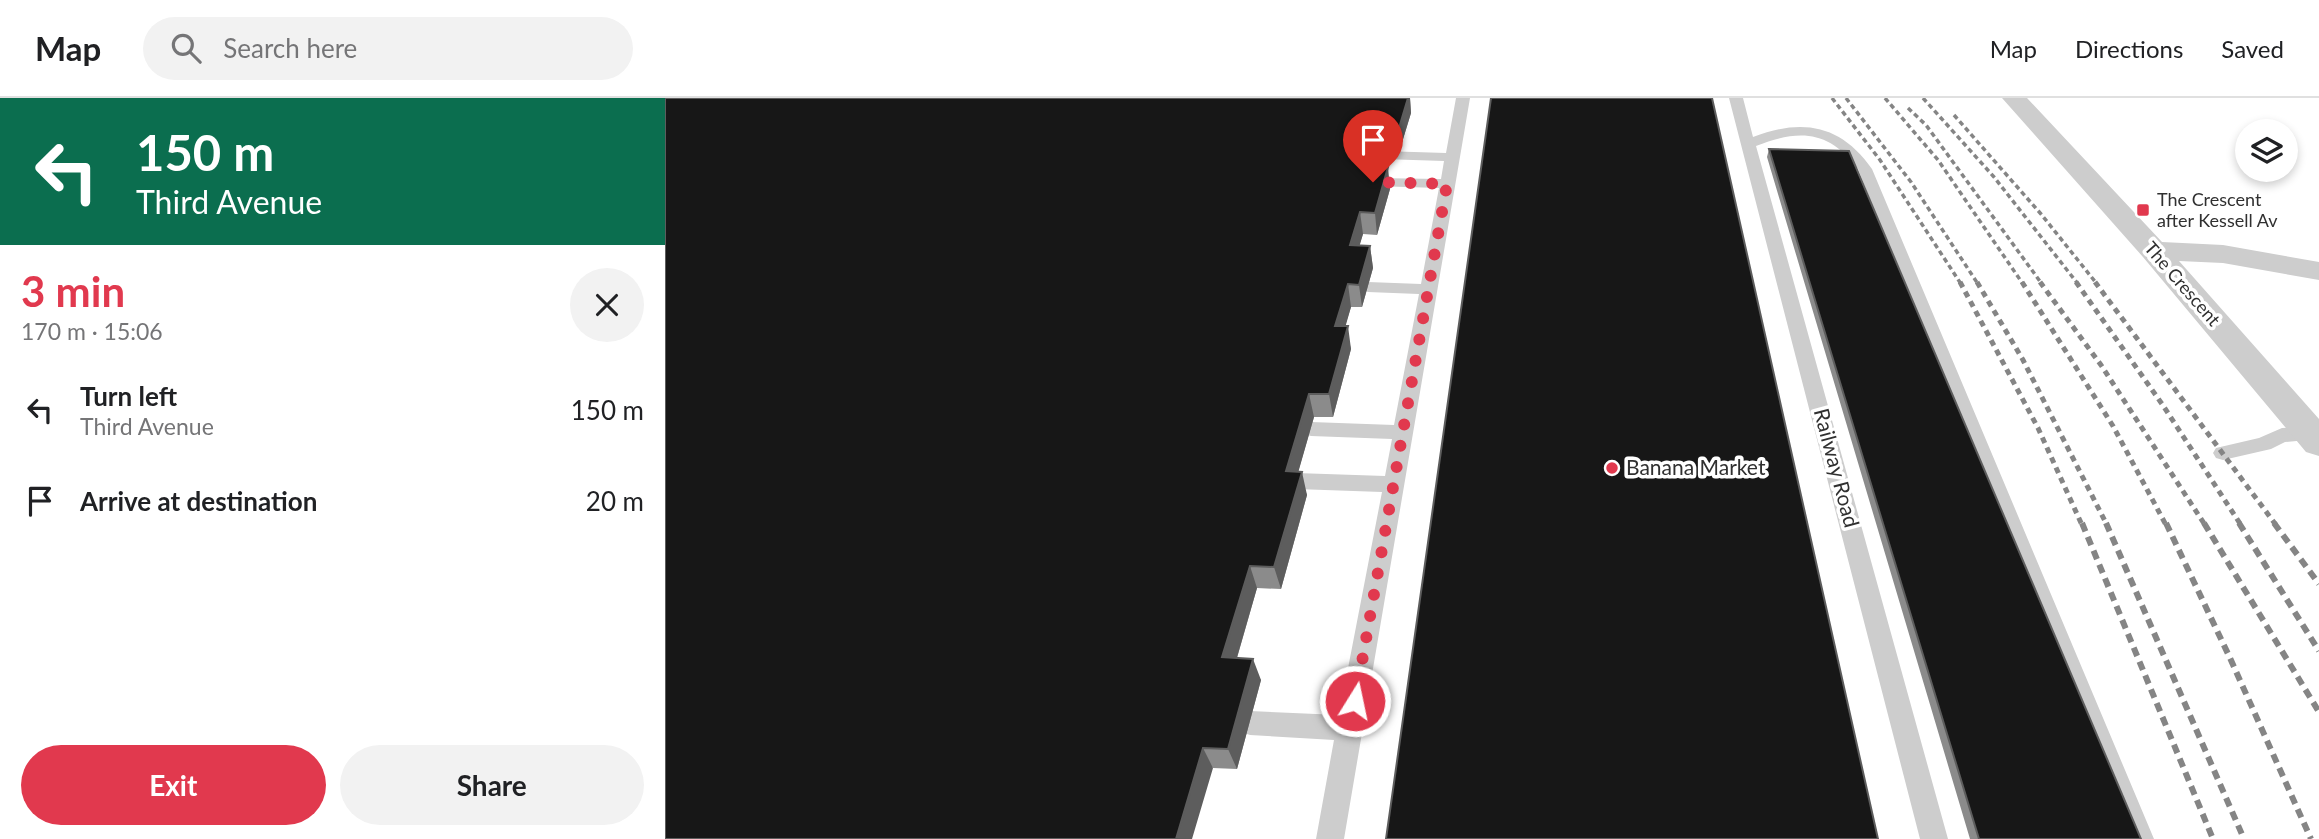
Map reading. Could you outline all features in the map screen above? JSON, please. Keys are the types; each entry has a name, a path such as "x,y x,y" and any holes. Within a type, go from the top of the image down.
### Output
{"street":[{"name":"The Crescent","path":"2014,98 2154,251 2315,438"},
{"path":"2154,251 2223,254 2319,271"}],"lane":[{"path":"1329,839 1463,98"},
{"name":"Railway Road","path":"1736,98 1934,839"},
{"path":"1747,144 1779,132 1820,133 1835,137 1847,145 1865,169 2140,839"},
{"path":"1382,155 1453,157"},
{"path":"1373,182 1447,184"},
{"path":"1368,287 1429,289"},
{"path":"1311,429 1403,432"},
{"path":"2223,453 2264,444 2282,435 2315,438"},
{"path":"1296,481 1394,484"},
{"path":"1250,723 1350,728"}],"building":[{"path":"665,98 1408,98 1399,128 1382,128 1371,160 1370,167 1388,167 1375,213 1360,212 1350,245 1370,246 1359,285 1348,284 1335,326 1348,326 1329,394 1309,394 1286,471 1302,472 1274,567 1250,566 1222,657 1253,659 1228,749 1203,748 1176,839 665,839"},
{"name":"Banana Market","path":"1491,98 1712,98 1878,839 1386,839"},
{"path":"1769,149 1849,151 2141,839 1979,839"}],"railway":[{"path":"1832,98 1880,160 1961,284"},
{"path":"1846,98 1911,182 1978,284"},
{"path":"1885,98 1938,160 2023,284"},
{"path":"1923,98 1994,177 2078,284"},
{"path":"1908,108 1926,125 2042,284"},
{"path":"1954,115 2041,214 2097,284"},
{"path":"1960,282 2038,428 2082,525"},
{"path":"1977,282 2023,360 2106,523"},
{"path":"2022,282 2113,426 2166,525"},
{"path":"2040,282 2101,365 2205,525"},
{"path":"2076,282 2162,404 2241,525"},
{"path":"2095,282 2276,525"},
{"path":"2082,523 2213,839"},
{"path":"2106,523 2244,839"},
{"path":"2166,523 2311,839"},
{"path":"2204,523 2319,712"},
{"path":"2239,523 2319,651"},
{"path":"2274,523 2319,584"}],"place":[{"name":"The Crescent after Kessell Av","path":"2143,210"},
{"name":"Banana Market","path":"1612,468"}],"route":[{"path":"1355,701 1447,184 1373,182"}]}
